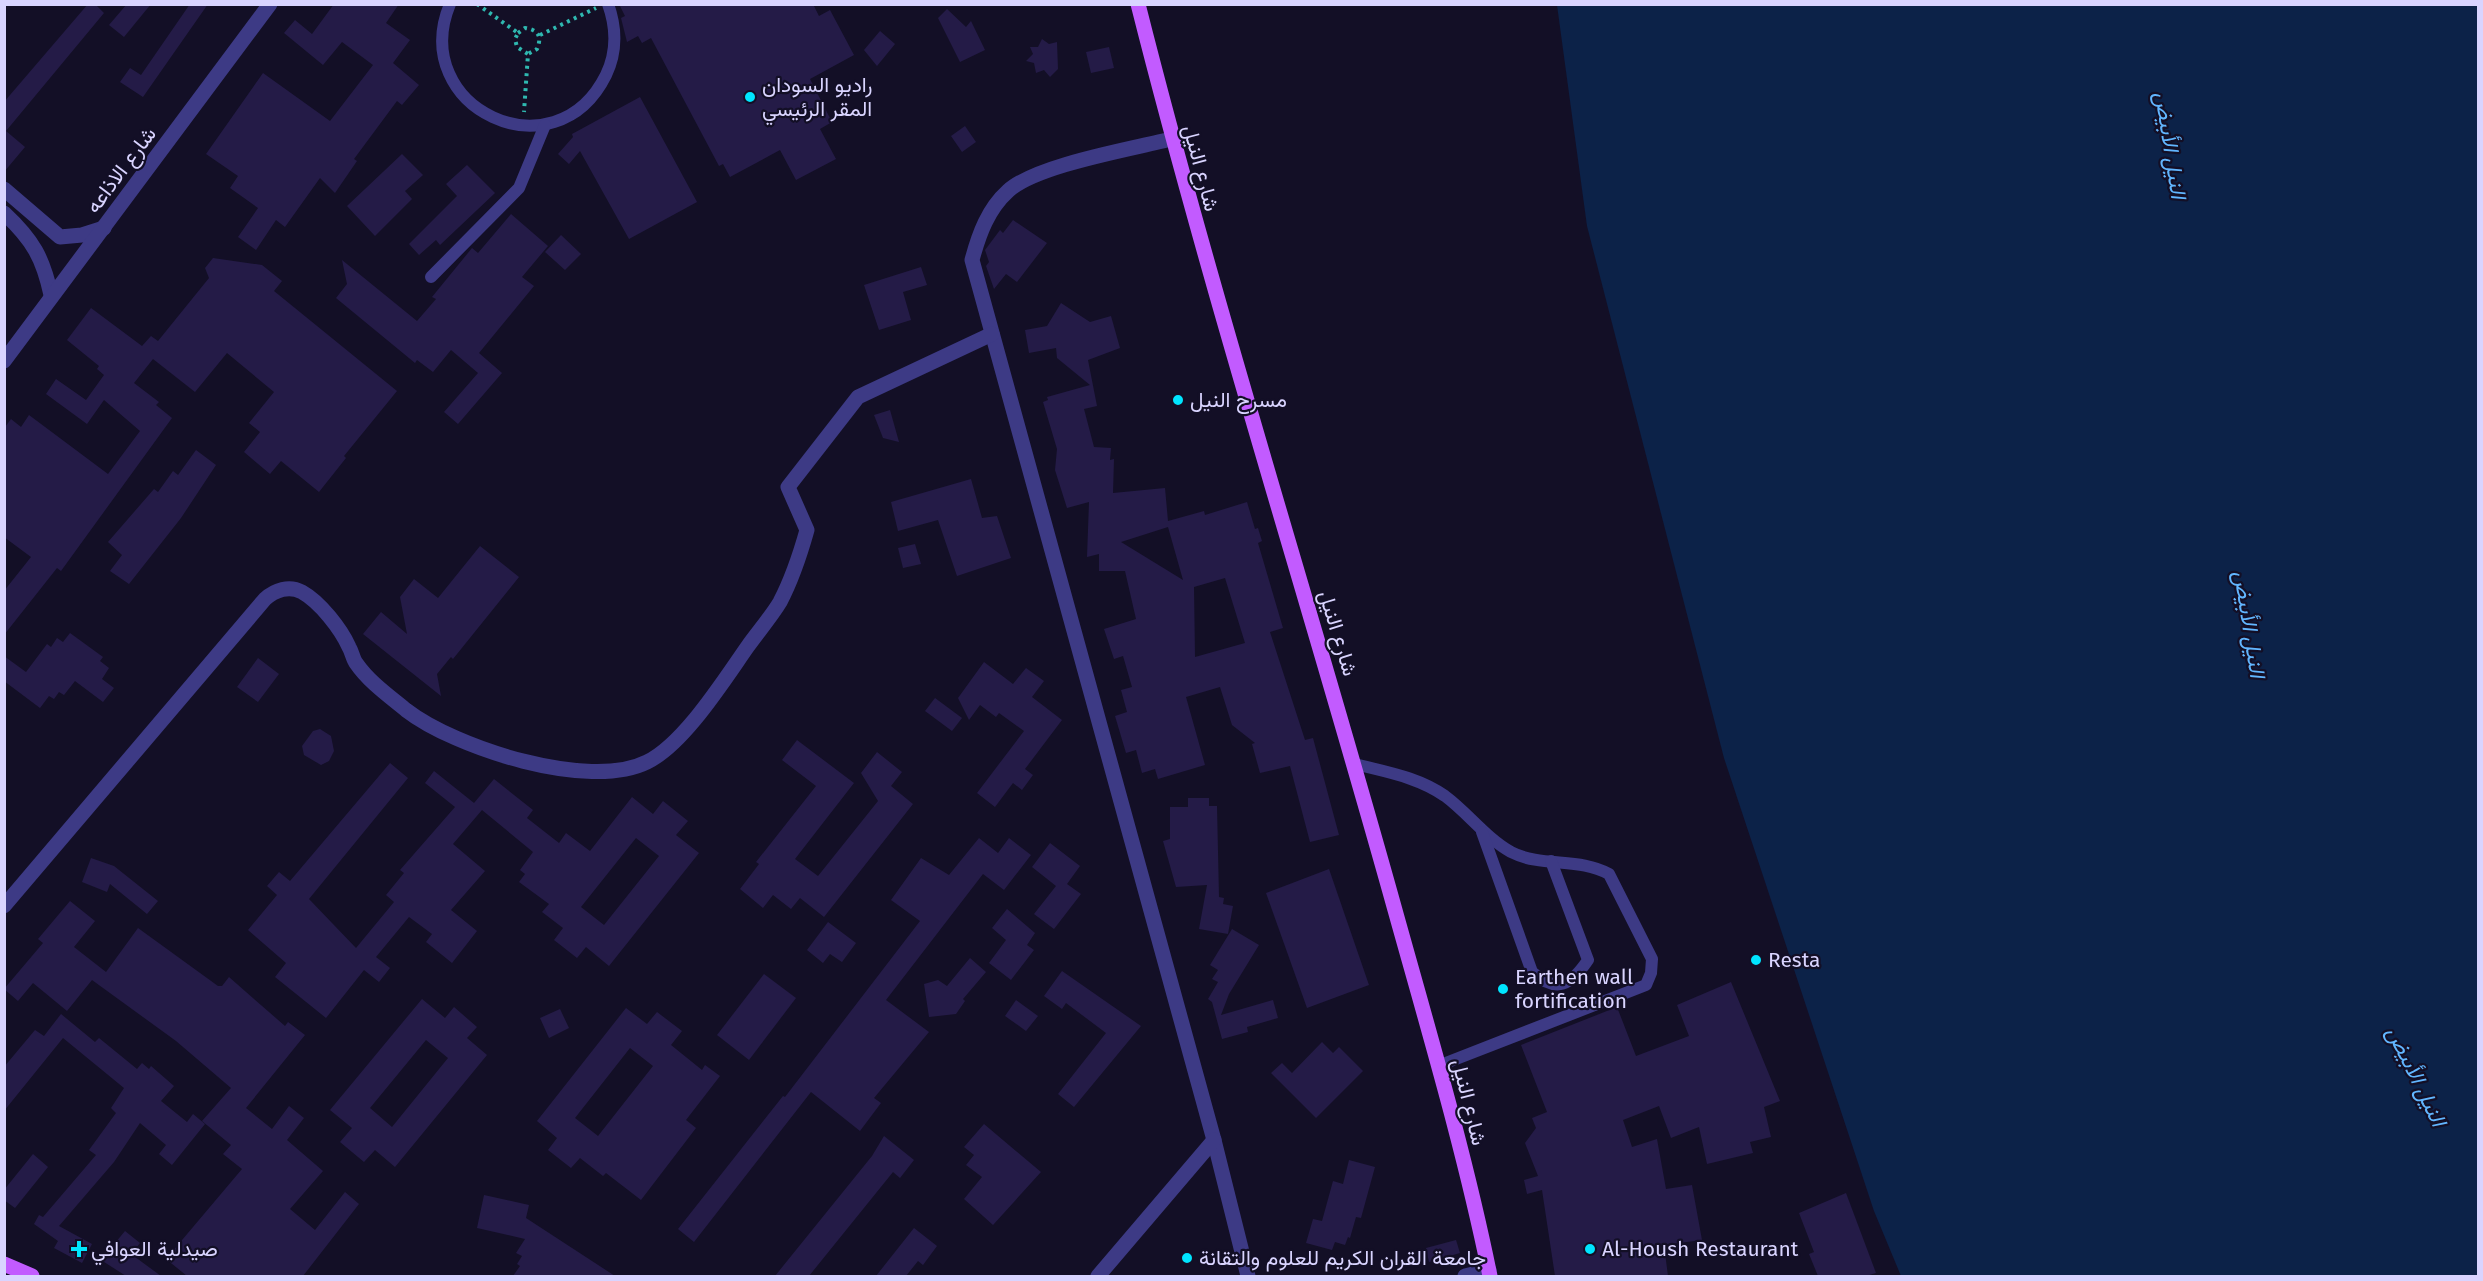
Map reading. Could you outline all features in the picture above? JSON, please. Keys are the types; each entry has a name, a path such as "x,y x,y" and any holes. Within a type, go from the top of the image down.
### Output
{"main road":[{"name":"شارع النيل","path":"1137,4 1219,311 1354,764 1438,1066 1489,1273"},
{"path":"4,1264 32,1276"}],"street":[{"name":"شارع الاذاعه","path":"4,361 270,4"},
{"path":"1171,138 1040,172 1009,190 982,226 972,260 1214,1140 1248,1276"},
{"path":"4,189 60,237 82,235 104,228"},
{"path":"4,213 24,232 45,264 51,295"},
{"path":"4,906 265,599 275,591 286,589 302,592 334,624 349,646 355,662 370,680 409,712 463,741 524,763 550,768 605,771 625,769 647,762 671,744 711,697 779,603 797,565 807,530 788,487 858,398 992,334"},
{"path":"1098,1276 1214,1140"},
{"path":"1466,1276 1489,1273"}],"lane":[{"path":"450,4 442,22 442,56 454,86 478,112 511,125 523,127 545,126 572,115 596,94 614,58 615,22 606,4"},
{"path":"431,277 519,188 545,126"},
{"path":"1354,764 1430,786 1513,853 1528,859 1595,866 1609,874 1652,959 1651,973 1646,985 1438,1066"},
{"path":"1480,828 1532,972 1543,982 1554,986 1566,983 1578,975 1588,960 1551,861"}],"path":[{"path":"477,4 518,33"},
{"path":"540,35 606,4"},
{"path":"525,28 534,29 540,35 541,40 537,49 528,54 517,47 515,39 518,33 525,28"},
{"path":"523,127 528,54"}],"water":[{"name":"النيل الأبيض","path":"1557,5 2478,5 2478,1276 1901,1276 1874,1211 1724,758 1587,226"}],"building":[{"path":"88,4 95,4 104,13 6,131 25,147 4,172 4,102"},
{"path":"127,4 151,4 124,37 109,25"},
{"path":"190,4 208,4 143,97 120,82 130,68 141,75"},
{"path":"334,4 399,4 386,23 410,40 393,63 419,85 402,105 397,101 354,159 357,161 335,193 320,178 285,227 276,220 256,250 238,237 258,208 230,188 238,176 206,154 263,73 330,121 373,65 342,42 323,65 284,33 295,20 312,34"},
{"name":"راديو السودان المقر الرئيسي","path":"619,4 813,4 819,16 830,10 854,55 810,79 832,122 820,129 836,159 796,180 780,150 730,177 723,164 719,166 651,38 642,43 638,36 627,42 621,18 625,16"},
{"path":"947,9 966,27 971,21 985,50 960,62 938,18"},
{"path":"880,31 895,44 877,66 864,50"},
{"path":"1042,39 1049,44 1057,42 1058,69 1050,77 1044,70 1036,73 1034,63 1026,61 1033,54 1030,47 1038,47"},
{"path":"1109,47 1114,68 1091,73 1086,52"},
{"path":"640,97 697,202 629,239 580,151 569,164 558,154 573,137 572,134"},
{"path":"965,126 976,142 962,152 951,136"},
{"path":"402,154 423,175 405,191 412,199 375,236 347,206"},
{"path":"467,165 495,193 440,245 436,240 419,255 409,244 457,196 446,184"},
{"path":"511,214 548,246 522,277 534,286 479,353 502,373 458,424 444,412 478,373 451,350 433,372 417,360 415,363 336,298 347,284 342,260 417,321 436,299 432,297 472,248 478,253"},
{"path":"1013,220 1047,243 1017,282 1006,274 994,289 986,266 989,262 985,250 1000,230 1003,233"},
{"path":"561,235 581,254 565,270 545,252"},
{"path":"213,258 262,265 282,281 274,291 397,391 344,456 346,458 319,492 281,461 270,474 244,452 260,432 249,423 274,392 227,353 195,392 153,359 134,383 159,402 156,405 172,418 61,571 57,568 4,635 4,591 31,557 4,537 5,427 11,419 21,427 29,415 108,474 140,431 104,400 87,424 46,394 56,379 86,400 104,375 97,369 99,366 67,340 91,308 142,346 151,336 158,341 209,278 205,268"},
{"path":"921,267 927,285 903,292 911,320 879,330 864,285"},
{"path":"1061,303 1090,322 1111,316 1120,348 1088,360 1097,406 1084,409 1094,447 1111,448 1110,460 1114,459 1113,493 1165,488 1168,521 1204,511 1205,515 1247,502 1255,529 1258,528 1262,541 1258,543 1283,628 1270,632 1305,740 1313,738 1339,835 1310,842 1290,766 1260,773 1252,744 1255,743 1232,725 1220,687 1186,697 1205,765 1158,779 1155,769 1142,773 1136,750 1126,753 1115,716 1127,712 1121,690 1132,687 1123,656 1114,659 1104,629 1136,619 1125,571 1099,571 1099,554 1087,557 1089,502 1067,508 1055,470 1057,449 1043,402 1048,400 1047,397 1090,385 1057,358 1056,348 1029,353 1025,330 1047,326","holes":["1168,527 1183,580 1121,542","1225,578 1245,643 1195,657 1194,587"]},
{"path":"890,410 899,442 883,438 874,415"},
{"path":"196,450 216,465 181,518 129,584 110,571 122,555 108,542 154,489 158,492 173,471 178,475"},
{"path":"971,479 982,518 997,516 1011,558 957,576 938,520 898,531 891,502"},
{"path":"915,544 921,564 903,568 898,548"},
{"path":"480,546 519,577 453,659 451,657 437,674 441,696 363,634 381,612 407,634 400,597 414,579 438,598"},
{"path":"70,633 103,657 100,661 109,668 102,679 114,688 103,702 75,681 64,695 59,692 54,699 49,696 40,708 4,681 4,656 26,672 47,644 51,647 57,638 63,642"},
{"path":"258,658 279,674 258,702 237,687"},
{"path":"984,662 1013,684 1026,668 1044,681 1032,697 1062,720 1025,769 1033,775 1022,790 1013,783 995,807 977,793 1024,731 999,713 996,717 980,705 969,720 958,698"},
{"path":"935,698 962,718 952,731 925,711"},
{"path":"320,729 331,736 334,751 329,761 321,765 304,755 302,746 313,731"},
{"path":"797,740 854,783 795,859 818,876 878,801 861,773 877,752 902,772 891,786 913,804 824,917 800,898 791,909 773,895 763,908 740,889 759,864 756,862 816,786 782,760"},
{"path":"390,763 408,778 309,899 356,948 394,902 386,895 404,873 400,870 455,807 425,783 434,771 474,803 494,779 533,810 527,818 559,843 566,833 590,851 632,797 653,814 663,801 688,821 676,835 699,853 609,966 586,947 577,958 554,940 563,928 542,912 549,904 519,882 525,874 520,870 533,852 482,810 453,844 485,871 451,910 477,931 452,963 426,942 432,934 409,917 376,957 390,968 379,982 364,970 326,1018 275,977 286,963 248,930 277,895 267,886 279,872 290,881","holes":["636,838 659,856 604,925 581,907"]},
{"path":"1188,798 1209,798 1209,806 1217,806 1219,897 1224,898 1223,904 1233,906 1228,934 1199,929 1207,885 1176,887 1163,841 1170,839 1170,807 1188,807"},
{"path":"979,838 998,853 1009,838 1031,855 1004,890 983,874 886,1000 929,1032 874,1098 881,1103 860,1131 811,1092 694,1242 678,1229 783,1096 785,1097 920,921 891,900 921,858 949,875"},
{"path":"1050,843 1080,866 1067,884 1081,894 1054,929 1034,914 1056,886 1032,867"},
{"path":"91,858 114,866 158,901 147,914 110,884 107,892 82,882"},
{"path":"1329,869 1369,985 1307,1008 1266,893"},
{"path":"70,901 95,921 74,947 106,972 138,928 218,986 222,986 229,977 285,1026 288,1022 305,1035 246,1108 272,1129 289,1106 304,1118 287,1140 323,1171 290,1209 315,1230 345,1192 359,1204 303,1276 187,1276 166,1259 242,1169 223,1154 231,1145 202,1121 231,1088 176,1041 92,980 67,1011 33,983 18,1001 4,989 43,943 38,939"},
{"path":"1007,909 1035,933 1027,945 1034,950 1011,980 989,963 1006,940 992,928"},
{"path":"828,922 856,943 842,962 830,954 823,963 807,950"},
{"path":"1232,929 1259,945 1229,994 1221,1015 1273,1000 1278,1018 1247,1027 1248,1032 1222,1039 1212,1002 1208,999 1218,982 1212,979 1218,970 1210,965"},
{"path":"970,958 986,972 963,999 965,1001 956,1014 929,1017 924,984 938,980 947,986"},
{"path":"1062,971 1141,1026 1074,1107 1058,1094 1106,1033 1066,1003 1062,1009 1044,996"},
{"path":"764,974 796,998 749,1060 717,1035"},
{"path":"1731,982 1780,1101 1764,1107 1771,1137 1750,1142 1753,1153 1707,1164 1699,1127 1671,1138 1659,1106 1623,1120 1632,1147 1657,1139 1666,1189 1692,1185 1702,1240 1664,1245 1668,1276 1555,1276 1542,1190 1527,1194 1524,1180 1538,1176 1525,1143 1536,1128 1532,1118 1547,1112 1521,1045 1617,1007 1636,1056 1689,1036 1677,1005"},
{"path":"422,999 445,1018 454,1007 477,1027 467,1038 487,1055 395,1167 375,1150 364,1162 340,1142 352,1128 330,1110","holes":["426,1040 448,1058 392,1127 370,1108"]},
{"path":"1016,1000 1038,1016 1026,1031 1005,1016"},
{"path":"626,1008 647,1024 657,1012 682,1031 671,1045 702,1070 705,1065 720,1076 686,1120 696,1128 641,1200 606,1173 603,1176 580,1158 571,1168 548,1150 557,1138 537,1121","holes":["630,1048 653,1066 598,1136 575,1118"]},
{"path":"560,1009 569,1028 549,1038 540,1018"},
{"path":"61,1014 95,1042 99,1038 137,1069 142,1063 149,1069 151,1066 174,1086 161,1101 187,1122 193,1114 205,1124 172,1165 159,1154 166,1145 140,1123 114,1162 59,1226 92,1244 82,1263 54,1248 58,1241 34,1224 39,1215 43,1217 96,1155 89,1150 116,1113 111,1108 124,1088 63,1038 4,1111 4,1067 35,1030 44,1036"},
{"path":"1322,1042 1333,1053 1339,1047 1363,1071 1316,1118 1271,1073 1282,1063 1292,1073"},
{"path":"984,1124 1041,1172 993,1225 964,1199 982,1177 966,1165 974,1155 964,1147"},
{"path":"884,1136 914,1160 900,1178 893,1172 809,1276 775,1276 872,1156"},
{"path":"33,1154 48,1167 15,1208 4,1200 4,1190"},
{"path":"1349,1160 1375,1167 1361,1218 1356,1217 1350,1238 1348,1237 1345,1245 1335,1242 1332,1250 1306,1243 1313,1219 1322,1221 1333,1181 1343,1184"},
{"path":"1846,1193 1876,1273 1866,1276 1818,1276 1809,1254 1814,1252 1799,1213"},
{"path":"484,1195 529,1205 526,1218 615,1276 513,1276 520,1266 517,1264 522,1256 516,1253 525,1239 477,1228"},
{"path":"914,1228 937,1246 923,1265 918,1261 906,1276 876,1276"},
{"path":"125,1231 140,1243 131,1254 161,1276 126,1276 101,1260"},
{"path":"1456,1240 1460,1253 1429,1262 1426,1248"}],"place":[{"name":"راديو السودان المقر الرئيسي","path":"750,97"},
{"name":"مسرح النيل","path":"1178,400"},
{"name":"Resta","path":"1756,960"},
{"name":"Earthen wall fortification","path":"1503,989"},
{"name":"صيدلية العوافي","path":"79,1249"},
{"name":"Al-Housh Restaurant","path":"1590,1249"},
{"name":"جامعة القران الكريم للعلوم والتقانة","path":"1187,1258"}]}
